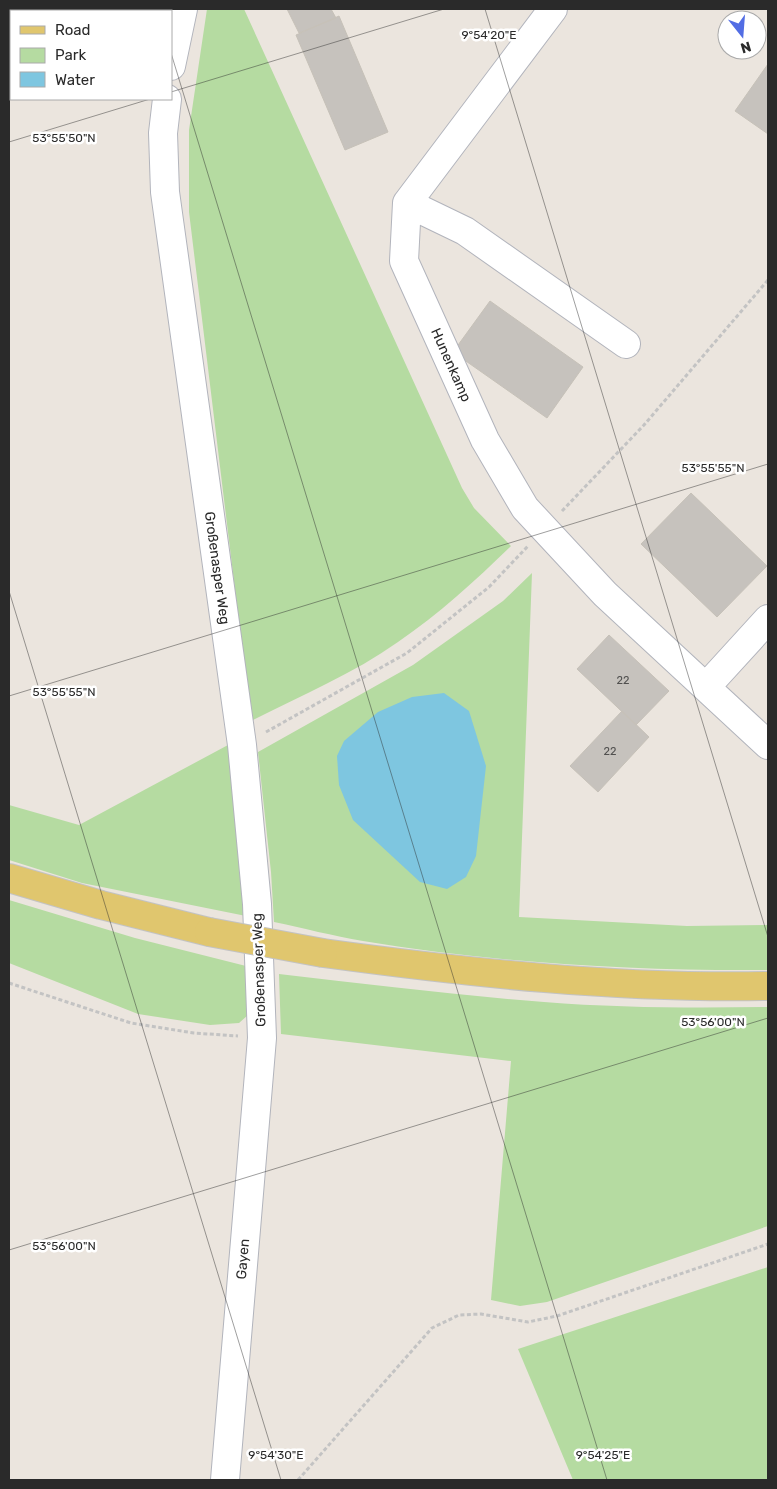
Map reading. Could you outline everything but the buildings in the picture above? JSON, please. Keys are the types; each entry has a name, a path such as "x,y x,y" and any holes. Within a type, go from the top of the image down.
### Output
{"main road":[{"path":"9,878 102,905 209,932 323,953 436,968 551,980 768,986"}],"street":[{"path":"172,61 183,9"},
{"path":"553,9 407,203 465,231 626,344"},
{"name":"Großenasper Weg","path":"167,100 163,133 165,192 242,745 257,904 262,1038"},
{"name":"Hunenkamp","path":"407,203 404,261 485,440 525,508 605,594 768,745"},
{"path":"706,687 768,619"},
{"name":"Gayen","path":"225,1480 262,1038"}],"path":[{"path":"9,983 131,1023 194,1033 262,1038"},
{"path":"298,1480 432,1328 459,1315 481,1314 528,1322 556,1316 768,1244"}],"green space":[{"path":"13,9 167,9 167,10"},
{"path":"207,9 244,9 462,488 474,508 511,546 457,596 381,654 251,721 189,212 189,130"},
{"path":"532,573 519,917 687,926 768,925 768,970 666,969 514,960 413,949 363,941 274,922 271,872 258,752 413,665 503,601"},
{"path":"228,745 246,916 82,883 9,860 9,805 79,825"},
{"path":"9,900 135,938 246,966 248,1015 239,1023 210,1025 138,1014 9,963"},
{"path":"279,974 444,993 572,1004 656,1007 768,1007 768,1226 547,1302 520,1306 491,1300 511,1061 281,1034"},
{"path":"768,1267 768,1480 573,1480 518,1349"}],"water":[{"path":"444,693 469,711 486,766 476,856 466,877 447,889 420,882 353,820 339,785 337,756 344,741 378,712 412,697"}]}
